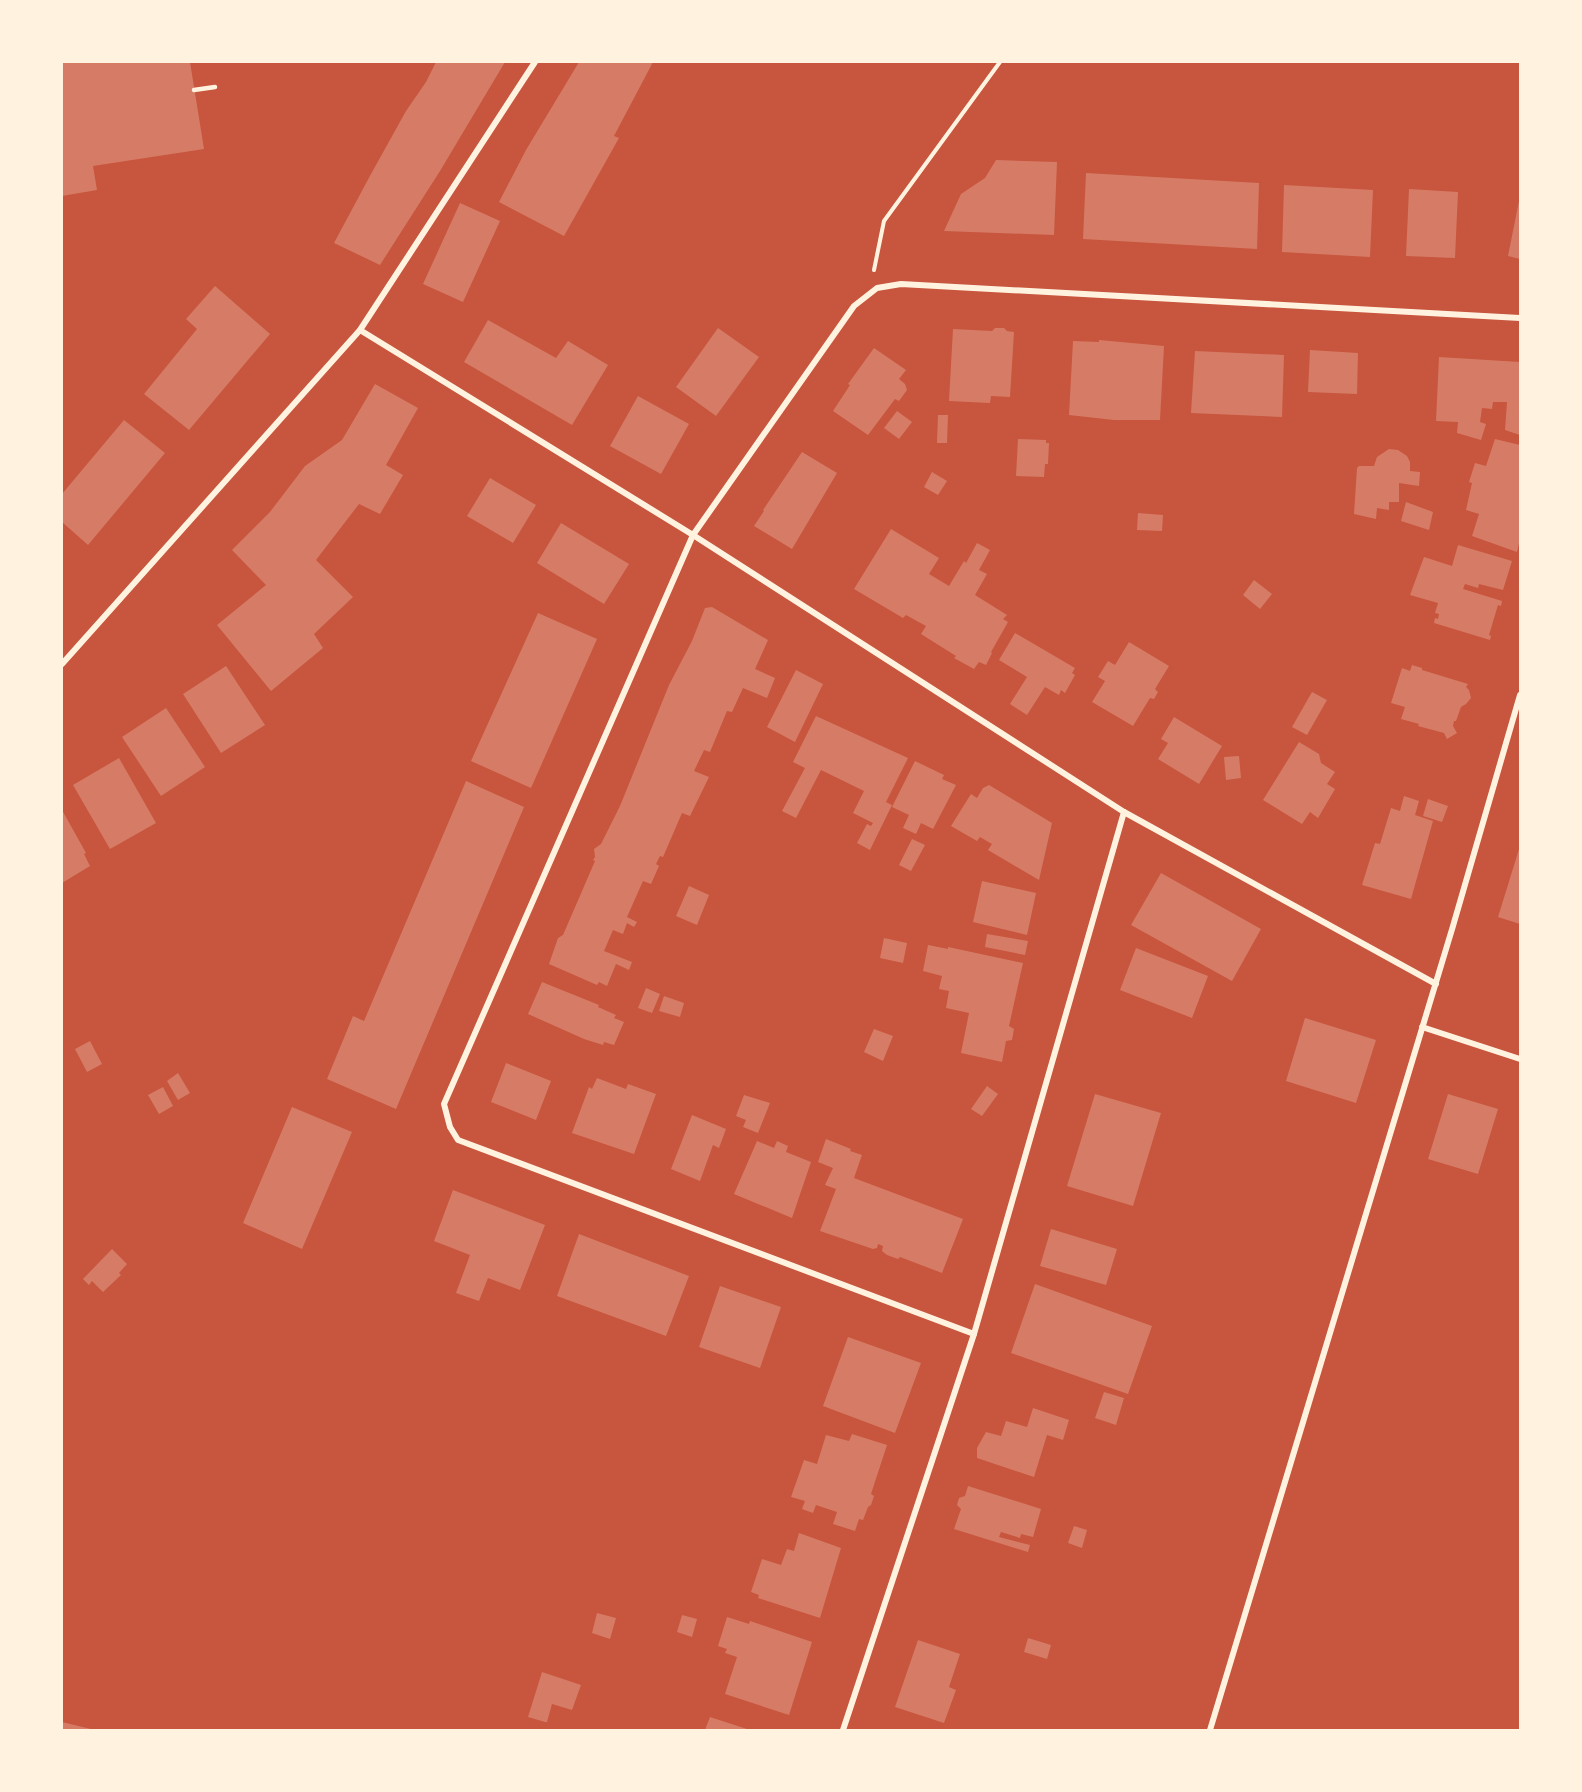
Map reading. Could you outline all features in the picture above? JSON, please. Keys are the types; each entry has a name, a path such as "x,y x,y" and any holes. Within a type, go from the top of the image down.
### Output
{"street":[{"path":"62,664 360,330 535,62"},
{"path":"974,1334 458,1140 450,1127 444,1104 693,535 854,306 877,288 901,284 1521,318"},
{"path":"360,330 693,535 1124,812 1436,984"},
{"path":"1210,1731 1521,695"},
{"path":"843,1731 974,1334 1124,812"},
{"path":"1422,1027 1521,1059"}],"lane":[{"path":"194,90 215,87"}],"path":[{"path":"877,288 874,272 884,221 1000,62"}],"building":[{"path":"62,62 190,62 204,149 93,166 97,190 62,196"},
{"path":"436,62 505,62 440,171 380,265 334,243 406,111 426,82"},
{"path":"579,62 653,62 614,136 619,138 564,236 499,202 526,150"},
{"path":"996,160 1057,162 1054,235 944,231 961,194 985,178"},
{"path":"1086,173 1259,183 1257,249 1083,239"},
{"path":"1284,185 1373,190 1370,257 1282,252"},
{"path":"1409,189 1458,192 1455,258 1406,256"},
{"path":"1520,201 1520,259 1508,256"},
{"path":"460,203 500,221 463,302 423,284"},
{"path":"215,286 270,334 189,430 144,394 197,329 186,319"},
{"path":"488,320 556,358 568,341 608,365 572,425 464,362"},
{"path":"718,328 759,357 716,416 676,387"},
{"path":"995,328 1004,328 1014,332 1010,397 991,396 990,403 949,401 953,329 992,331"},
{"path":"1099,340 1164,346 1160,420 1114,420 1069,415 1073,341 1099,342"},
{"path":"874,348 906,370 899,379 905,384 907,390 899,401 895,399 868,435 833,411 850,385 848,384"},
{"path":"1310,350 1358,353 1357,394 1308,392"},
{"path":"1195,351 1284,355 1282,417 1191,413"},
{"path":"1439,357 1520,362 1520,435 1505,430 1507,402 1493,402 1492,409 1482,408 1480,422 1486,424 1481,440 1457,433 1458,422 1436,421"},
{"path":"375,384 418,408 386,465 403,475 380,514 359,504 316,560 353,597 314,634 323,648 271,691 217,625 266,585 232,550 270,512 305,466 342,440"},
{"path":"638,396 689,424 661,474 610,446"},
{"path":"897,411 912,422 899,439 884,428"},
{"path":"938,415 948,415 947,443 937,443"},
{"path":"124,420 165,453 88,545 62,522 62,494"},
{"path":"1018,439 1046,440 1046,443 1049,443 1048,464 1045,464 1044,477 1016,476"},
{"path":"1495,439 1520,445 1520,539 1517,552 1472,536 1479,514 1466,510 1472,483 1469,482 1475,463 1486,466"},
{"path":"1389,449 1398,450 1407,456 1410,471 1420,472 1419,486 1399,483 1399,502 1389,502 1389,510 1377,508 1376,519 1354,514 1357,468 1374,466 1377,457"},
{"path":"802,452 837,473 792,549 754,526"},
{"path":"932,472 947,481 938,495 924,487"},
{"path":"490,478 536,505 513,543 467,516"},
{"path":"1406,502 1433,512 1429,530 1401,521"},
{"path":"1138,513 1163,515 1162,531 1137,530"},
{"path":"561,523 629,564 604,604 537,563"},
{"path":"891,529 939,558 929,574 949,586 977,543 990,550 979,570 987,574 975,595 1007,615 1003,619 1008,622 986,665 979,662 974,669 954,658 956,656 921,634 926,626 906,615 903,618 854,589"},
{"path":"1458,545 1512,561 1503,590 1479,584 1478,588 1465,584 1463,589 1502,601 1501,606 1498,605 1489,635 1490,640 1434,623 1439,614 1435,613 1438,603 1410,595 1424,557 1452,566"},
{"path":"1254,580 1272,594 1260,609 1243,595"},
{"path":"712,607 768,640 755,669 775,678 767,698 743,688 732,712 727,711 710,752 704,750 694,771 709,777 690,816 682,813 663,857 660,856 656,864 659,866 651,884 643,881 627,917 637,922 634,927 627,923 623,934 613,930 604,951 632,962 629,970 616,964 607,986 599,982 597,985 549,964 558,938 563,935 595,861 593,860 594,849 601,844 620,806 669,685 692,641 705,608"},
{"path":"538,613 597,639 531,788 471,761"},
{"path":"1015,633 1075,668 1072,673 1075,675 1065,693 1061,690 1059,695 1045,687 1027,715 1010,704 1027,677 999,660"},
{"path":"1129,642 1169,666 1155,689 1158,692 1154,699 1150,698 1133,726 1092,702 1105,681 1098,677 1108,661 1115,665"},
{"path":"1412,665 1468,684 1466,687 1471,698 1461,707 1454,721 1453,726 1457,733 1447,739 1444,733 1401,719 1405,707 1391,703 1402,668 1410,671"},
{"path":"226,666 265,725 221,753 183,694"},
{"path":"796,670 823,684 795,742 767,727"},
{"path":"1312,692 1327,700 1307,735 1292,727"},
{"path":"166,708 205,767 161,796 122,737"},
{"path":"816,716 908,758 886,802 892,805 870,850 857,843 867,824 871,826 873,823 853,813 864,791 821,770 796,818 782,811 805,768 793,762"},
{"path":"1174,717 1222,746 1199,784 1158,759 1168,743 1161,739"},
{"path":"1299,742 1319,754 1321,763 1335,772 1327,784 1335,789 1318,818 1310,812 1302,824 1263,800"},
{"path":"1239,756 1241,778 1226,780 1224,757"},
{"path":"119,758 156,823 110,849 73,785"},
{"path":"915,761 944,775 942,779 956,785 933,829 921,823 916,834 903,828 909,815 892,807"},
{"path":"466,781 524,807 396,1109 327,1079 353,1016 364,1021"},
{"path":"989,785 1052,823 1039,880 988,850 992,844 980,837 977,841 951,826 971,794 977,798 983,788"},
{"path":"1404,796 1419,801 1415,815 1433,821 1411,899 1362,885 1375,843 1380,844 1391,808 1400,811"},
{"path":"1428,799 1448,806 1442,822 1423,816"},
{"path":"62,810 86,853 84,854 90,866 62,883"},
{"path":"912,839 925,845 911,871 899,865"},
{"path":"1520,846 1520,924 1498,917"},
{"path":"1161,873 1261,929 1232,981 1131,925"},
{"path":"982,881 1036,893 1027,935 973,922"},
{"path":"689,886 709,895 697,925 676,916"},
{"path":"987,934 1028,941 1025,955 985,947"},
{"path":"884,938 907,943 903,963 880,958"},
{"path":"928,945 1023,963 1009,1026 1014,1029 1012,1040 1006,1041 1002,1062 961,1053 969,1013 946,1008 949,991 939,989 942,976 923,971"},
{"path":"1136,948 1208,976 1192,1018 1120,990"},
{"path":"542,982 599,1005 598,1007 616,1015 614,1018 624,1022 614,1045 604,1042 603,1045 584,1039 528,1014"},
{"path":"646,988 660,994 652,1013 638,1008"},
{"path":"664,996 684,1003 680,1017 659,1011"},
{"path":"1305,1018 1376,1040 1356,1103 1286,1081"},
{"path":"874,1029 893,1036 883,1061 864,1052"},
{"path":"90,1041 102,1064 87,1072 75,1049"},
{"path":"506,1063 551,1081 536,1120 491,1102"},
{"path":"178,1073 190,1093 178,1100 167,1081"},
{"path":"597,1078 626,1089 628,1084 656,1094 634,1154 572,1133 589,1087 592,1089"},
{"path":"987,1086 998,1094 982,1116 971,1109"},
{"path":"163,1087 173,1106 159,1114 148,1095"},
{"path":"1095,1094 1161,1113 1133,1206 1067,1186"},
{"path":"1448,1094 1498,1109 1478,1174 1428,1159"},
{"path":"744,1095 770,1103 758,1133 743,1127 746,1120 736,1116"},
{"path":"292,1107 352,1132 302,1249 243,1223"},
{"path":"692,1115 726,1129 719,1148 713,1145 700,1181 671,1169"},
{"path":"826,1139 862,1155 854,1178 963,1219 942,1273 900,1257 898,1259 887,1255 882,1251 883,1246 878,1244 877,1248 873,1249 820,1231 836,1189 825,1185 833,1168 818,1162"},
{"path":"757,1141 774,1148 777,1141 788,1146 786,1152 811,1162 792,1218 734,1194"},
{"path":"453,1190 545,1225 520,1290 488,1278 479,1301 456,1293 470,1255 434,1241"},
{"path":"1051,1229 1117,1249 1106,1285 1040,1266"},
{"path":"579,1234 689,1276 666,1336 557,1296"},
{"path":"112,1249 127,1264 119,1273 121,1275 103,1292 92,1281 89,1285 83,1279"},
{"path":"1035,1284 1152,1326 1128,1394 1011,1353"},
{"path":"720,1286 781,1307 760,1368 699,1347"},
{"path":"848,1337 921,1363 895,1433 823,1406"},
{"path":"1104,1392 1124,1398 1116,1425 1095,1418"},
{"path":"1033,1408 1069,1420 1063,1440 1047,1435 1034,1477 977,1458 977,1448 986,1432 1001,1436 1006,1421 1027,1427"},
{"path":"852,1434 887,1445 871,1494 874,1496 871,1505 863,1520 859,1519 855,1531 833,1524 837,1512 816,1505 813,1513 802,1509 805,1501 791,1497 804,1460 817,1464 826,1435 849,1441"},
{"path":"968,1486 1041,1509 1033,1537 1021,1534 1020,1538 1001,1532 999,1537 1030,1545 1028,1552 954,1529 961,1509 957,1505 959,1498 965,1496"},
{"path":"1074,1526 1087,1530 1082,1548 1068,1543"},
{"path":"799,1533 841,1548 820,1618 758,1598 759,1595 751,1592 762,1559 781,1565 787,1549 794,1551"},
{"path":"597,1613 616,1618 610,1639 592,1633"},
{"path":"682,1615 697,1619 692,1637 677,1632"},
{"path":"727,1617 749,1624 750,1621 812,1642 789,1715 725,1694 737,1657 725,1653 727,1649 718,1646"},
{"path":"1028,1638 1051,1645 1047,1659 1024,1652"},
{"path":"918,1640 960,1654 949,1687 956,1690 944,1723 895,1707"},
{"path":"542,1672 581,1685 572,1710 552,1704 547,1722 528,1717"},
{"path":"710,1717 750,1730 705,1730"},
{"path":"62,1722 95,1730 62,1730"}]}
